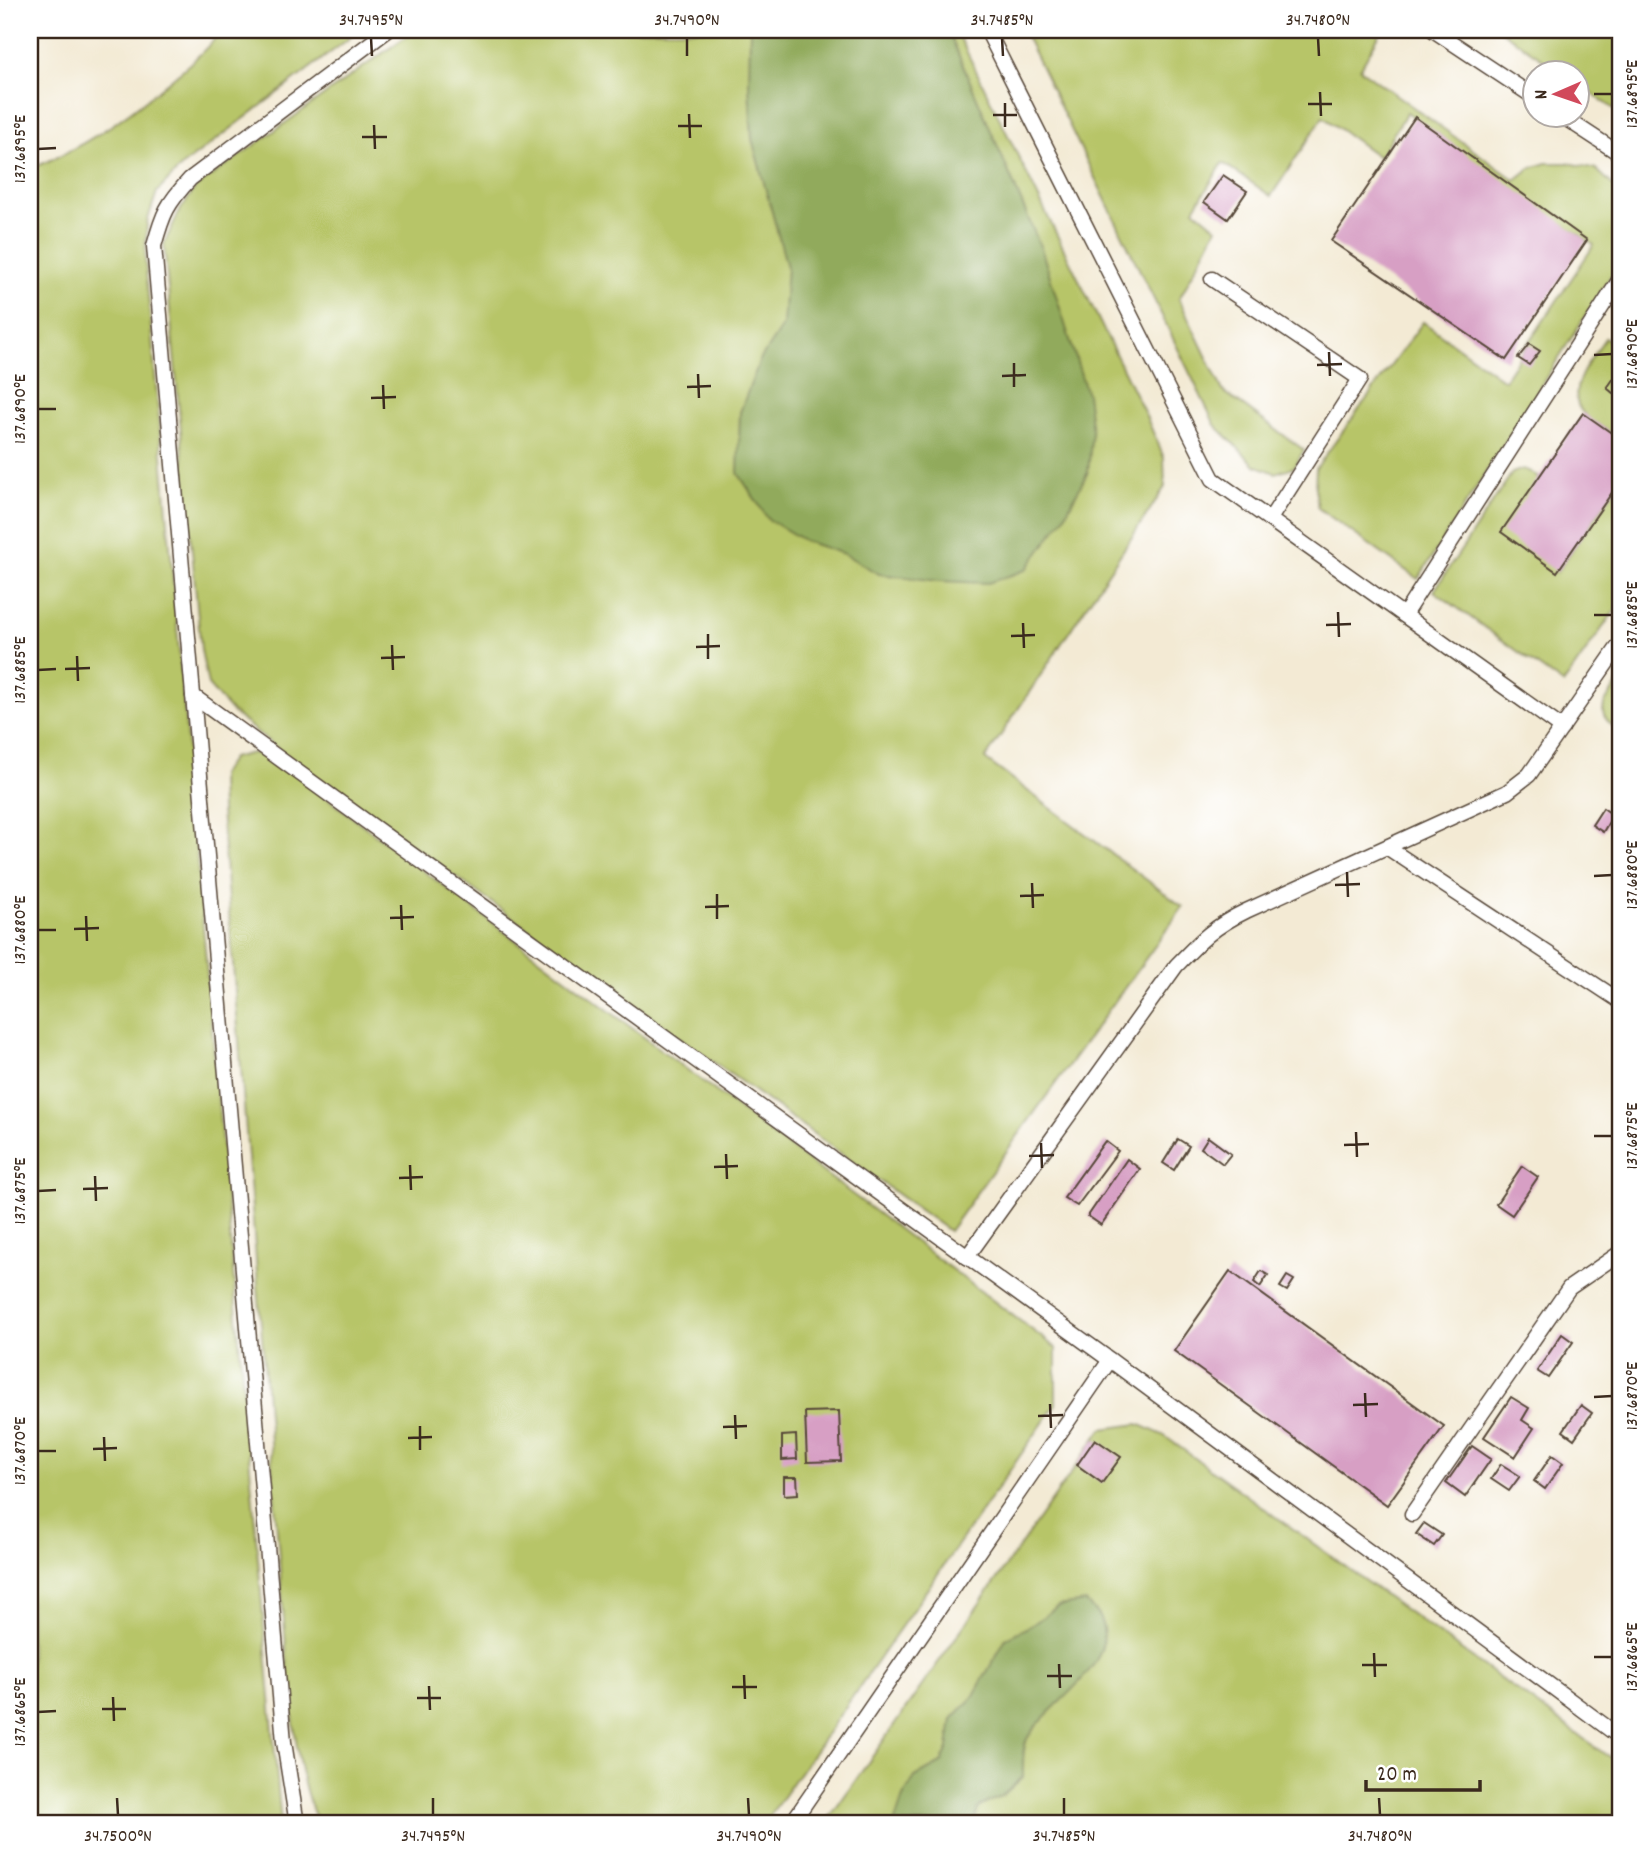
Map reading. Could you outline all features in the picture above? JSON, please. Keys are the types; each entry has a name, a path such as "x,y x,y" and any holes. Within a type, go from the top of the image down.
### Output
{"lane":[{"path":"298,1824 284,1742 154,246 170,200 190,179 388,30"},
{"path":"987,30 1213,479 1562,728"},
{"path":"1433,30 1520,87"},
{"path":"1583,130 1620,154"},
{"path":"1212,279 1360,379 1270,519"},
{"path":"1404,615 1620,279"},
{"path":"967,1257 1176,966 1203,938 1228,920 1507,792 1529,775 1620,643"},
{"path":"193,696 1110,1360 1620,1737"},
{"path":"1388,848 1620,1001"},
{"path":"1412,1514 1569,1288 1620,1253"},
{"path":"792,1824 1110,1360"}],"green space":[{"path":"222,30 360,30 182,166 157,192 147,222 145,259 281,1824 30,1824 30,169 84,143 116,123 187,66"},
{"path":"415,30 956,30 1146,416 1164,458 1165,487 985,759 1183,907 949,1231 282,752 231,711 208,685 201,650 164,244 179,212 196,187"},
{"path":"750,30 948,30 1041,248 1087,394 1092,431 1088,472 1063,519 1026,570 988,583 879,574 844,554 805,541 768,519 738,473 740,412 760,360 783,325 787,267 752,139"},
{"path":"1023,30 1382,30 1360,69 1515,180 1529,169 1546,163 1569,163 1596,169 1620,192 1619,263 1418,579 1318,508 1316,468 1423,322 1504,380 1594,245 1520,195 1407,112 1379,157 1323,117 1271,196 1223,163 1194,209 1217,228 1179,299 1223,391 1304,450 1294,467 1275,473 1255,465 1215,425"},
{"path":"1500,30 1620,30 1620,113 1590,92 1590,60 1544,60"},
{"path":"1605,338 1620,349 1620,439 1583,413 1576,394 1587,364"},
{"path":"1523,469 1538,478 1557,572 1620,481 1620,603 1563,684 1434,591 1512,473"},
{"path":"1620,680 1620,731 1611,725 1603,713 1606,701"},
{"path":"252,753 274,758 1056,1348 1056,1404 764,1824 319,1824 302,1774 289,1685 221,810 220,775 232,758"},
{"path":"1138,1424 1163,1435 1620,1765 1620,1824 825,1824 1102,1429"},
{"path":"1086,1602 1100,1619 1104,1636 1100,1652 1079,1683 1037,1725 1027,1739 1023,1777 1002,1796 979,1807 973,1824 894,1824 903,1797 915,1777 941,1763 948,1748 952,1719 973,1697 1006,1638 1032,1625 1058,1606"}],"building":[{"path":"1415,117 1587,240 1506,360 1331,241"},
{"path":"1223,175 1247,191 1228,219 1204,202"},
{"path":"1529,344 1540,351 1529,365 1518,358"},
{"path":"1614,378 1620,382 1620,399 1607,388"},
{"path":"1583,413 1620,439 1620,481 1557,572 1501,532"},
{"path":"1603,808 1613,815 1603,832 1592,825"},
{"path":"1208,1137 1231,1154 1223,1164 1201,1148"},
{"path":"1178,1139 1189,1146 1174,1170 1163,1163"},
{"path":"1105,1141 1118,1151 1077,1206 1064,1198"},
{"path":"1127,1159 1140,1169 1101,1225 1088,1216"},
{"path":"1522,1166 1538,1177 1512,1215 1496,1204"},
{"path":"1230,1271 1444,1426 1387,1505 1174,1351"},
{"path":"1261,1271 1268,1275 1260,1287 1254,1282"},
{"path":"1287,1276 1294,1280 1287,1291 1280,1287"},
{"path":"1562,1334 1573,1342 1548,1378 1537,1371"},
{"path":"1511,1397 1529,1408 1522,1420 1534,1428 1515,1457 1484,1437"},
{"path":"1581,1405 1592,1413 1574,1439 1563,1431"},
{"path":"839,1411 841,1461 807,1462 805,1412"},
{"path":"796,1435 797,1459 782,1460 782,1436"},
{"path":"1095,1439 1121,1457 1102,1483 1077,1465"},
{"path":"1472,1446 1491,1459 1465,1497 1446,1483"},
{"path":"1552,1455 1563,1463 1545,1489 1534,1481"},
{"path":"1501,1464 1520,1476 1509,1491 1491,1479"},
{"path":"784,1477 797,1477 798,1494 784,1495"},
{"path":"1424,1523 1442,1535 1434,1546 1416,1534"}]}
